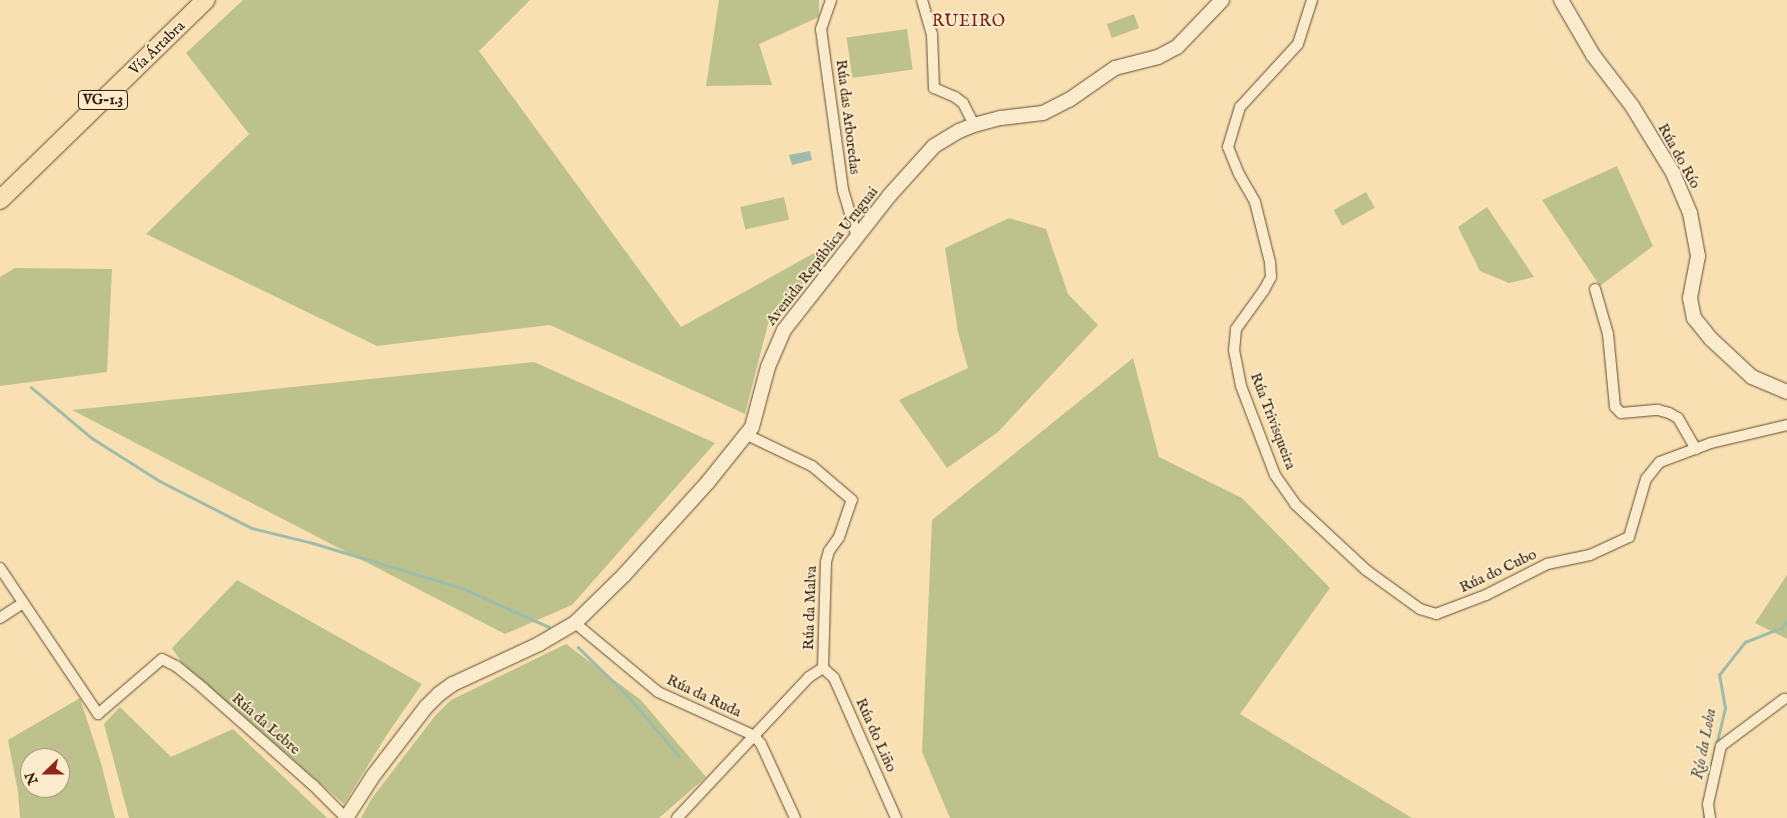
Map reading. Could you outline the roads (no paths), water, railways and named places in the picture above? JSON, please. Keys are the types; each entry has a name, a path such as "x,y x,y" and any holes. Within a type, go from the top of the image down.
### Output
{"highway":[{"name":"Vía Ártabra","path":"0,200 206,0"}],"street":[{"name":"Rúa das Arboredas","path":"831,0 821,29 843,190 857,237"},
{"path":"922,0 932,34 934,88 955,97 963,104 974,125"},
{"name":"Avenida República Uruguai","path":"346,818 372,776 439,694 453,684 539,644 575,623 624,574 747,435 757,416 768,367 784,330 889,196 934,146 959,131 974,125 1001,118 1043,113 1069,100 1115,68 1158,57 1177,47 1222,0"},
{"name":"Rúa Trivisqueira","path":"1312,0 1298,44 1240,107 1228,147 1239,174 1254,202 1270,262 1271,277 1236,329 1234,350 1241,386 1275,475 1294,504 1366,570 1420,609 1436,614"},
{"name":"Rúa do Río","path":"1561,0 1593,56 1632,106 1673,172 1687,205 1698,256 1690,298 1694,318 1711,339 1752,377 1787,392"},
{"path":"1595,289 1608,334 1615,407 1621,413 1658,410 1669,413 1678,418 1696,448"},
{"name":"Rúa do Cubo","path":"1436,614 1486,595 1547,564 1590,555 1629,537 1646,479 1660,462 1711,442 1787,425"},
{"name":"Rúa da Malva","path":"677,818 809,677 823,668 826,562 829,551 839,537 852,500 812,466 747,435"},
{"path":"0,568 23,603 0,618"},
{"name":"Rúa da Lebre","path":"23,603 98,714 162,659 176,666 204,689 313,785 346,818"},
{"name":"Rúa da Ruda","path":"575,623 658,692 753,735"},
{"name":"Rúa do Liño","path":"823,668 834,678 896,818"},
{"path":"1710,818 1708,804 1721,746 1784,699"},
{"path":"753,735 762,744 795,818"}],"waterway":[{"path":"31,387 92,438 160,481 252,528 313,543 462,588 549,627"},
{"name":"Río da Loba","path":"1710,771 1725,708 1719,675 1745,642 1783,627 1787,621"},
{"path":"578,647 629,697 679,756"},
{"name":"Río da Loba","path":"1704,818 1705,811"}],"district":[{"name":"RUEIRO","path":"969,22"}]}
